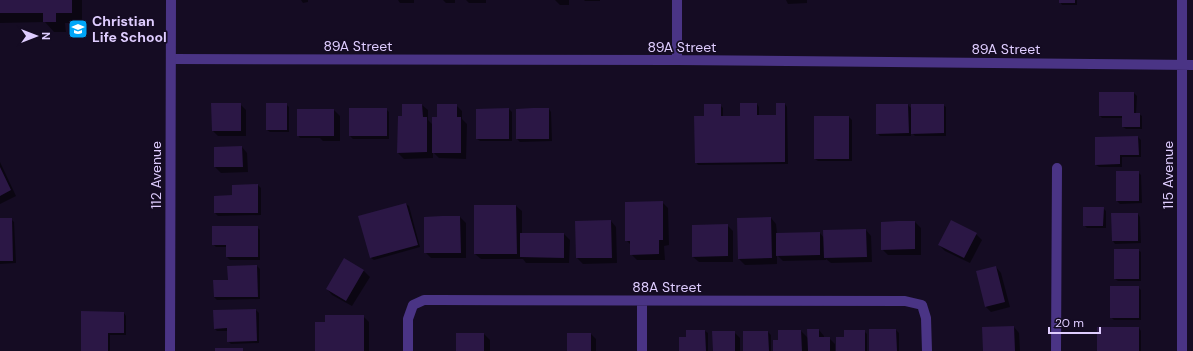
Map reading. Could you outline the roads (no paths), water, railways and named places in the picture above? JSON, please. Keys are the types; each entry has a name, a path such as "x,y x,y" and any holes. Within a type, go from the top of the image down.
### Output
{"street":[{"name":"112 Avenue","path":"170,351 172,0"},
{"path":"678,0 678,60"},
{"name":"115 Avenue","path":"1182,0 1182,351"},
{"name":"89A Street","path":"171,59 678,60 1193,65"},
{"path":"1056,351 1057,168"},
{"name":"88A Street","path":"408,351 408,319 413,305 424,300 891,300 905,301 922,305 926,318 927,351"},
{"path":"642,301 642,351"}],"place":[{"name":"Christian Life School","path":"78,29"}]}
